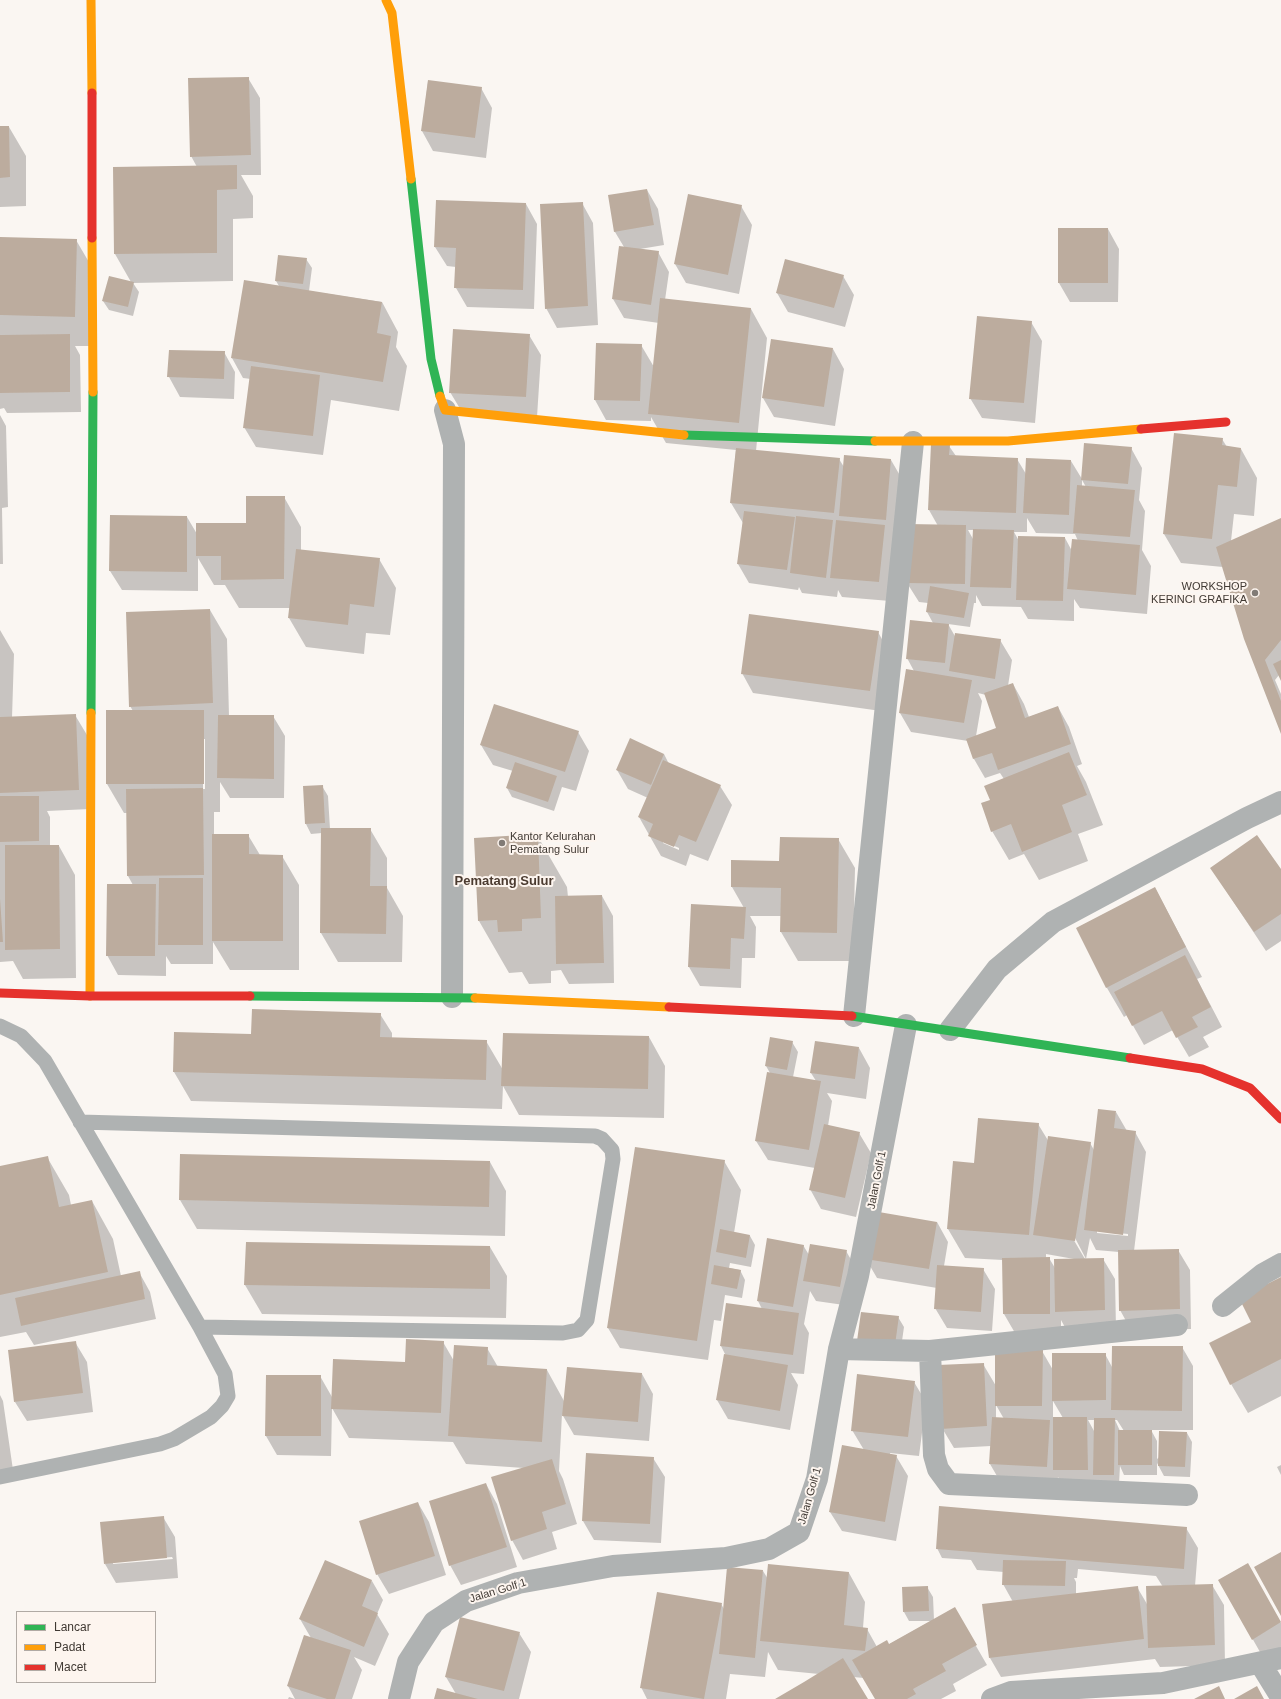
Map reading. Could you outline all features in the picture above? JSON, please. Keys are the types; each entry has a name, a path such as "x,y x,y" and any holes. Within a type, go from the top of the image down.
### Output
{"street":[{"path":"90,996 93,347 91,0"},
{"path":"386,0 392,13 431,359 436,384 454,444 452,997"},
{"path":"445,410 687,435 913,442 1008,441 1226,422"},
{"path":"854,1016 913,442"},
{"path":"950,1030 997,970 1053,922 1247,818 1281,802"},
{"path":"0,993 90,996 452,997 854,1016 1202,1069 1250,1088 1281,1119"},
{"name":"Jalan Golf 1","path":"399,1699 408,1662 434,1622 466,1601 518,1583 613,1566 726,1558 768,1550 800,1532 817,1478 839,1349 858,1276 906,1025"},
{"path":"1223,1306 1263,1274 1281,1264"},
{"path":"839,1349 930,1351 1178,1325"},
{"path":"930,1351 934,1455 938,1469 949,1484 1187,1495"},
{"path":"992,1699 1011,1692 1168,1691 1271,1661 1281,1697"}],"lane":[{"path":"0,1026 22,1036 38,1052 200,1328 225,1374 228,1384 228,1396 222,1406 211,1417 174,1439 160,1444 0,1477"},
{"path":"80,1122 595,1136 602,1139 612,1150 614,1159 588,1320 578,1330 563,1333 200,1328"}],"building":[{"path":"249,77 251,155 190,157 188,78"},
{"path":"428,80 482,87 475,138 421,131"},
{"path":"0,126 9,126 10,177 0,178"},
{"path":"237,165 237,189 217,190 217,253 114,254 113,167"},
{"path":"647,189 654,225 614,232 608,195"},
{"path":"688,194 742,205 728,275 674,264"},
{"path":"436,200 526,203 523,290 454,288 456,248 434,247"},
{"path":"583,202 588,306 545,309 540,204"},
{"path":"1058,228 1108,228 1108,283 1058,283"},
{"path":"0,237 77,239 75,317 0,315"},
{"path":"619,246 659,251 651,305 612,299"},
{"path":"278,255 307,258 303,284 275,281"},
{"path":"785,259 844,275 834,308 776,293"},
{"path":"109,276 134,282 128,307 102,301"},
{"path":"244,280 382,302 377,333 391,336 383,382 231,358"},
{"path":"660,298 751,308 739,423 648,414"},
{"path":"977,316 1032,321 1024,403 969,399"},
{"path":"453,329 530,334 526,397 449,393"},
{"path":"70,334 70,392 0,393 0,335"},
{"path":"771,339 833,348 824,407 762,398"},
{"path":"596,343 642,344 640,401 594,400"},
{"path":"169,350 225,351 224,379 167,377"},
{"path":"251,366 320,375 313,436 243,428"},
{"path":"1174,433 1223,438 1222,445 1241,448 1237,487 1218,485 1212,539 1163,534"},
{"path":"1084,443 1132,447 1128,484 1081,480"},
{"path":"931,444 950,445 949,455 1018,458 1016,513 928,510"},
{"path":"736,448 840,458 834,513 730,503"},
{"path":"844,455 891,459 886,520 839,516"},
{"path":"1026,458 1071,460 1069,515 1023,513"},
{"path":"1077,485 1135,490 1130,537 1073,533"},
{"path":"246,496 285,496 284,579 221,580 221,556 196,556 196,523 246,523"},
{"path":"744,511 795,517 787,570 737,564"},
{"path":"110,515 187,516 187,572 109,571"},
{"path":"796,516 833,520 826,578 790,573"},
{"name":"WORKSHOP KERINCI GRAFIKA","path":"1281,518 1281,640 1265,660 1281,701 1281,734 1244,639 1216,547"},
{"path":"836,520 885,525 879,582 830,578"},
{"path":"908,524 966,525 965,584 906,583"},
{"path":"973,529 1014,530 1011,588 970,587"},
{"path":"1018,536 1065,537 1063,601 1016,600"},
{"path":"1072,539 1140,545 1136,595 1067,589"},
{"path":"296,549 380,558 374,607 350,604 348,625 288,618"},
{"path":"930,586 969,593 964,618 926,612"},
{"path":"210,609 213,703 129,707 126,612"},
{"path":"749,614 879,631 870,691 741,674"},
{"path":"910,620 949,624 945,663 906,659"},
{"path":"955,633 1001,639 995,679 949,671"},
{"path":"1281,660 1281,681 1273,664"},
{"path":"906,669 972,680 964,723 899,713"},
{"path":"1013,683 1025,718 1058,706 1071,744 998,770 992,753 973,759 966,739 996,728 984,693"},
{"path":"494,704 579,731 565,772 480,745"},
{"path":"106,710 204,710 204,784 106,784"},
{"path":"76,714 79,790 0,793 0,717"},
{"path":"218,715 274,715 274,779 217,778"},
{"path":"630,738 664,754 651,785 616,770"},
{"path":"1069,752 1087,795 1062,805 1072,832 1022,852 1011,824 991,832 981,803 990,800 984,786"},
{"path":"663,760 721,785 696,842 679,835 674,847 648,836 653,824 638,817"},
{"path":"515,762 557,776 548,802 506,788"},
{"path":"323,785 325,823 305,824 303,786"},
{"path":"203,788 204,875 127,876 126,789"},
{"path":"0,796 39,796 39,841 0,842"},
{"path":"321,828 371,828 370,886 387,886 386,934 320,933"},
{"path":"212,834 249,834 249,854 283,855 283,941 212,941"},
{"path":"538,834 541,918 522,919 522,931 498,932 497,920 478,921 474,838"},
{"path":"1257,835 1281,869 1281,914 1254,932 1210,868"},
{"path":"780,837 839,838 837,933 780,932 781,888 731,887 731,860 779,861"},
{"path":"5,845 59,845 60,949 5,950"},
{"path":"159,878 203,878 203,945 158,945"},
{"path":"107,884 156,884 155,956 106,956"},
{"path":"1155,887 1186,947 1106,988 1076,928"},
{"path":"602,895 604,963 556,964 555,896"},
{"path":"0,898 3,942 0,942"},
{"path":"691,904 746,907 744,939 731,938 730,969 688,967"},
{"path":"1185,955 1211,1007 1192,1017 1198,1027 1176,1038 1162,1011 1132,1026 1114,992"},
{"path":"252,1009 381,1013 380,1037 487,1040 486,1080 173,1072 174,1032 251,1034"},
{"path":"503,1033 649,1036 648,1089 501,1086"},
{"path":"770,1037 793,1041 787,1070 765,1066"},
{"path":"815,1041 859,1047 855,1079 810,1073"},
{"path":"767,1072 821,1081 809,1150 755,1141"},
{"path":"1098,1109 1116,1111 1114,1128 1136,1131 1123,1235 1084,1230"},
{"path":"978,1118 1039,1123 1029,1235 947,1229 953,1161 974,1163"},
{"path":"824,1124 860,1132 845,1198 809,1190"},
{"path":"1048,1136 1091,1142 1075,1241 1033,1235"},
{"path":"635,1147 725,1160 697,1341 607,1328"},
{"path":"180,1154 490,1161 489,1207 179,1200"},
{"path":"48,1156 59,1207 92,1200 108,1272 0,1295 0,1166"},
{"path":"873,1211 937,1222 929,1269 865,1259"},
{"path":"720,1229 750,1235 746,1258 716,1252"},
{"path":"767,1238 804,1245 793,1307 757,1301"},
{"path":"246,1242 490,1246 490,1289 244,1285"},
{"path":"810,1244 847,1250 840,1287 803,1281"},
{"path":"1179,1249 1180,1309 1119,1311 1118,1250"},
{"path":"1050,1257 1050,1314 1003,1314 1002,1258"},
{"path":"1104,1258 1105,1310 1055,1312 1054,1259"},
{"path":"714,1265 741,1270 737,1289 711,1284"},
{"path":"937,1265 984,1268 981,1312 934,1309"},
{"path":"140,1271 145,1299 21,1326 15,1298"},
{"path":"1281,1277 1281,1359 1230,1385 1209,1343 1251,1322 1239,1298"},
{"path":"726,1303 799,1313 793,1355 720,1346"},
{"path":"861,1312 899,1316 895,1345 857,1341"},
{"path":"406,1339 444,1341 441,1413 331,1409 333,1359 405,1362"},
{"path":"76,1341 83,1393 14,1402 8,1350"},
{"path":"454,1345 488,1347 487,1365 547,1369 542,1442 448,1436"},
{"path":"1112,1346 1183,1346 1182,1411 1111,1410"},
{"path":"995,1350 1043,1350 1042,1406 995,1406"},
{"path":"1052,1353 1106,1353 1106,1400 1052,1401"},
{"path":"724,1354 788,1365 780,1411 716,1400"},
{"path":"984,1363 987,1426 941,1429 938,1365"},
{"path":"567,1367 642,1373 638,1422 562,1416"},
{"path":"857,1374 915,1381 908,1437 851,1431"},
{"path":"266,1375 321,1375 321,1436 265,1436"},
{"path":"992,1417 1050,1420 1047,1467 989,1464"},
{"path":"1053,1417 1087,1417 1088,1470 1053,1470"},
{"path":"1094,1418 1115,1418 1114,1475 1093,1475"},
{"path":"1118,1430 1152,1430 1152,1465 1118,1465"},
{"path":"1159,1431 1187,1432 1185,1467 1158,1466"},
{"path":"842,1445 897,1455 885,1522 829,1512"},
{"path":"586,1453 654,1457 650,1524 582,1521"},
{"path":"552,1459 566,1504 542,1512 547,1529 511,1541 491,1477"},
{"path":"486,1483 507,1547 449,1566 429,1501"},
{"path":"418,1502 435,1556 376,1575 359,1521"},
{"path":"939,1506 1187,1527 1184,1569 936,1549"},
{"path":"164,1516 167,1558 104,1564 100,1522"},
{"path":"1281,1552 1281,1616 1254,1567"},
{"path":"325,1560 372,1580 362,1606 378,1613 364,1647 299,1619"},
{"path":"1003,1560 1066,1561 1065,1586 1002,1585"},
{"path":"1248,1563 1281,1622 1252,1640 1218,1580"},
{"path":"768,1564 849,1572 844,1625 868,1628 865,1651 760,1641"},
{"path":"727,1567 763,1570 755,1658 719,1654"},
{"path":"1213,1584 1215,1645 1148,1648 1146,1586"},
{"path":"928,1586 929,1611 903,1612 902,1587"},
{"path":"1138,1586 1144,1639 989,1658 982,1604"},
{"path":"657,1592 722,1603 704,1699 640,1688"},
{"path":"955,1607 977,1645 942,1664 946,1671 913,1689 916,1694 907,1699 875,1699 852,1660 887,1640 889,1644"},
{"path":"460,1617 520,1632 504,1691 445,1677"},
{"path":"304,1635 351,1650 335,1699 327,1699 287,1686"},
{"path":"843,1658 868,1699 775,1699 804,1682"},
{"path":"1219,1686 1225,1699 1194,1699"},
{"path":"1257,1686 1264,1699 1234,1699"},
{"path":"437,1688 478,1699 434,1699"}],"traffic: fast":[{"path":"411,179 431,359 440,396"},
{"path":"91,713 93,392"},
{"path":"684,435 875,441"},
{"path":"250,996 475,998"},
{"path":"852,1016 1130,1058"}],"traffic: slow":[{"path":"91,0 92,93"},
{"path":"386,0 392,13 411,179"},
{"path":"92,238 93,392"},
{"path":"440,396 445,410 684,435"},
{"path":"875,441 1008,441 1141,429"},
{"path":"90,996 91,713"},
{"path":"475,998 669,1007"}],"traffic: jam":[{"path":"92,93 92,238"},
{"path":"1141,429 1226,422"},
{"path":"0,993 90,996 250,996"},
{"path":"669,1007 852,1016"},
{"path":"1130,1058 1202,1069 1250,1088 1281,1119"}],"place":[{"name":"WORKSHOP KERINCI GRAFIKA","path":"1255,593"},
{"name":"Kantor Kelurahan Pematang Sulur","path":"502,843"}],"district":[{"name":"Pematang Sulur","path":"504,881"}]}
